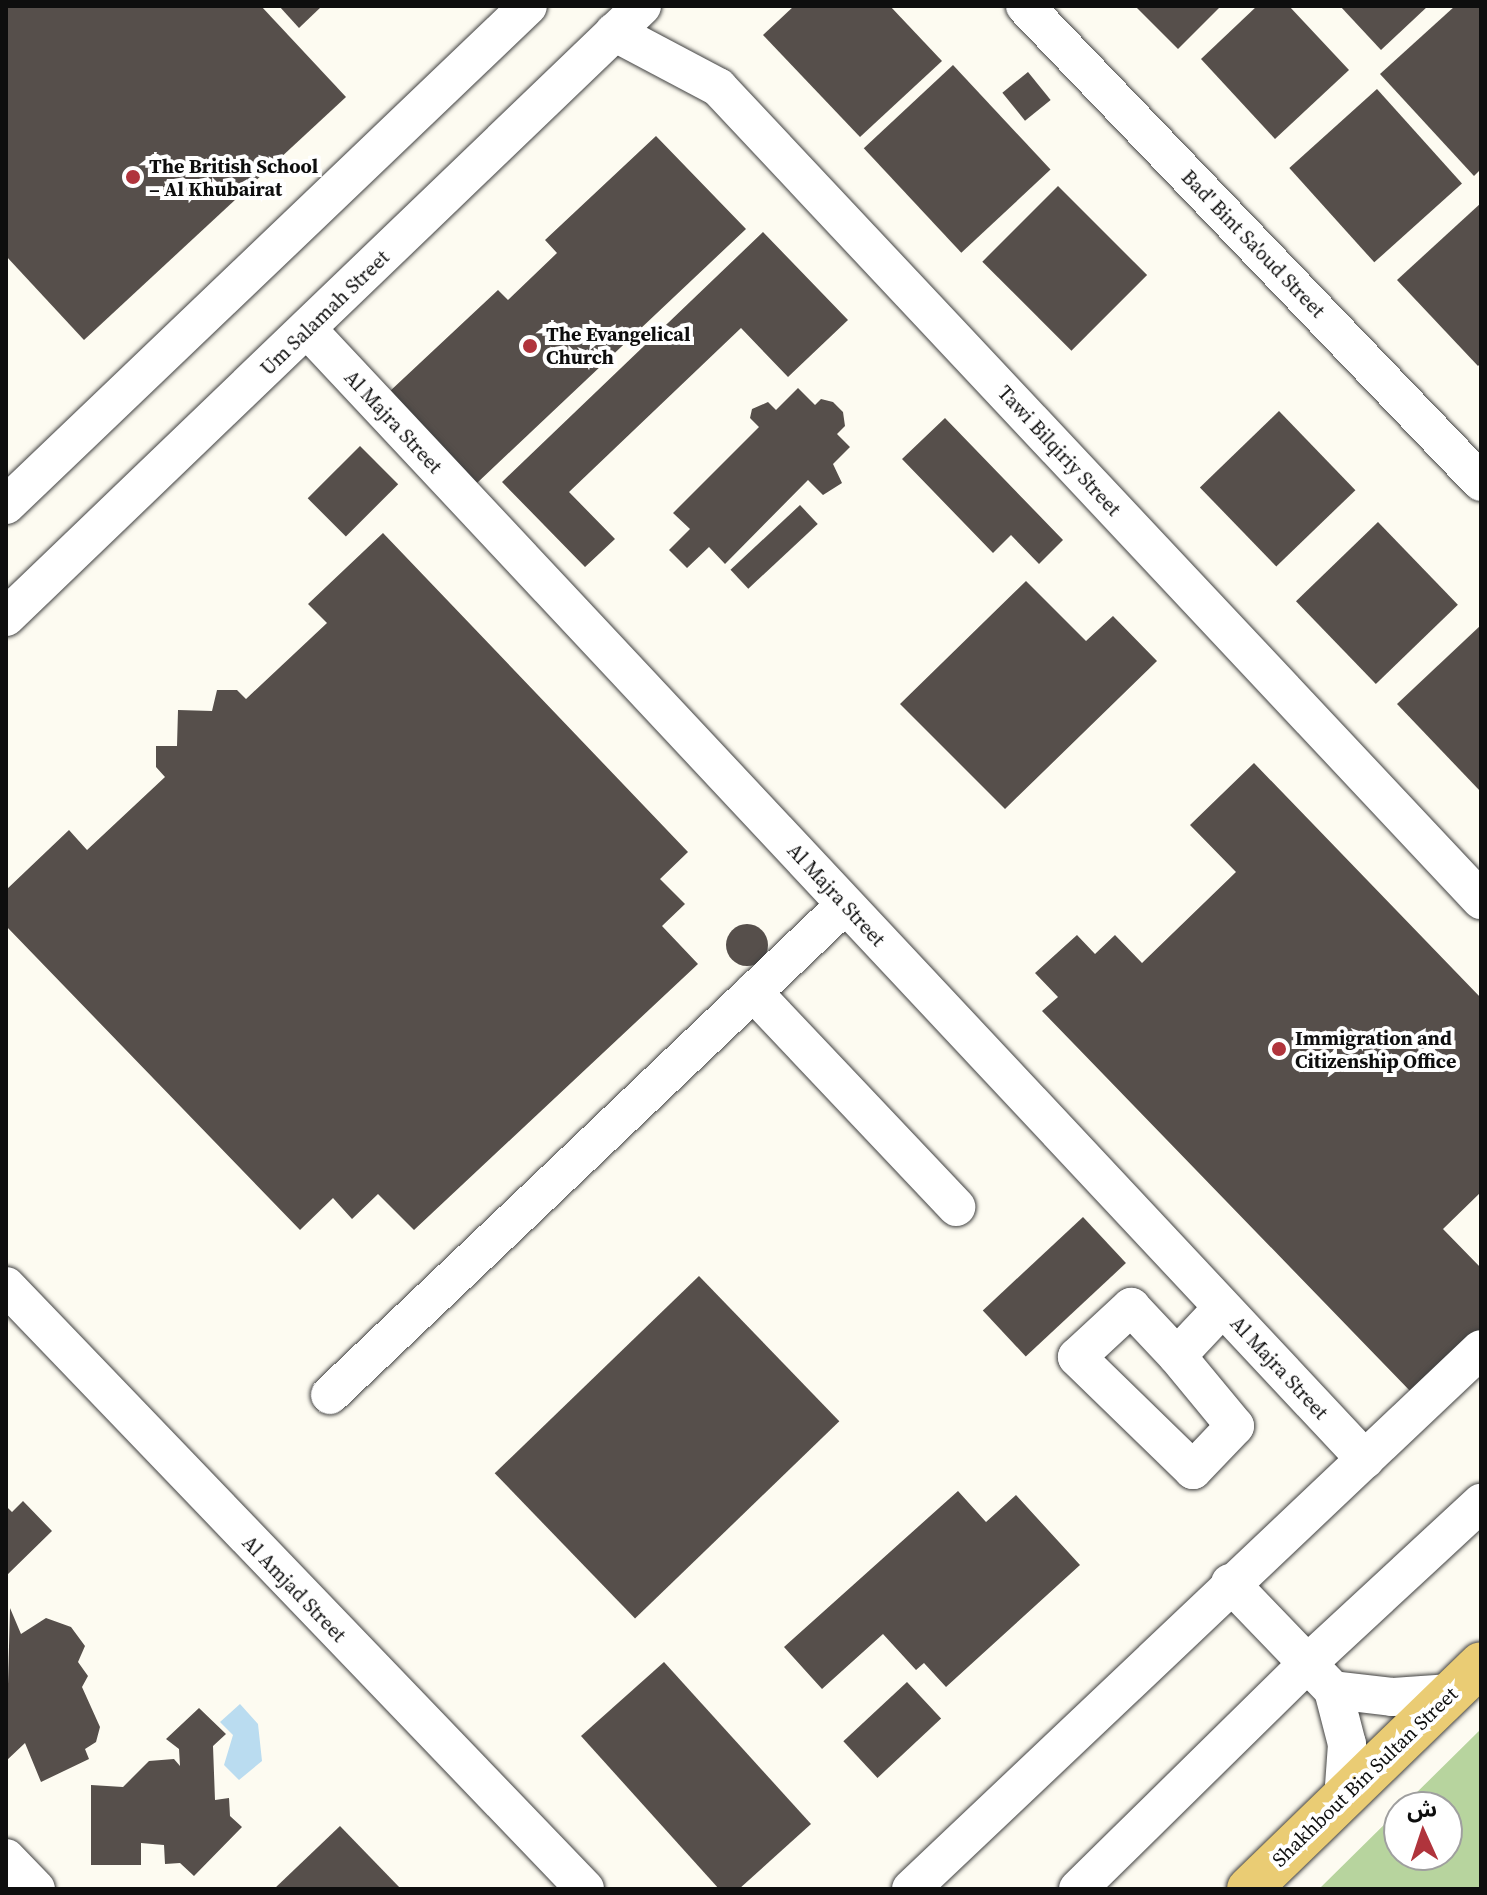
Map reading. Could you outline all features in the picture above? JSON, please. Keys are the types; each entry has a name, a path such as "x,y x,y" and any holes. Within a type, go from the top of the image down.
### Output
{"main road":[{"name":"Shakhbout Bin Sultan Street","path":"1249,1889 1466,1679"}],"street":[{"path":"6,505 528,6"},
{"name":"Um Salamah Street","path":"6,617 642,6"},
{"name":"Bad' Bint Sa'oud Street","path":"1025,6 1481,482"},
{"name":"Tawi Bilqiriy Street","path":"614,32 718,87 1481,900"},
{"name":"Al Majra Street","path":"308,330 1365,1459"},
{"path":"330,1395 845,905"},
{"path":"753,992 956,1207"},
{"name":"Al Amjad Street","path":"6,1286 585,1889"},
{"path":"1177,1356 1222,1308"},
{"path":"911,1889 1230,1583 1481,1349"},
{"path":"1078,1889 1321,1676 1481,1503"},
{"path":"1230,1583 1321,1676 1347,1744 1343,1800"},
{"path":"1321,1676 1392,1697 1466,1679"},
{"path":"6,1858 36,1889"}],"green space":[{"path":"1481,1729 1481,1889 1319,1889 1383,1826 1383,1871 1463,1871 1463,1791 1418,1791"}],"water":[{"path":"240,1704 258,1724 262,1761 239,1780 224,1765 233,1735 220,1722"}],"building":[{"name":"The British School – Al Khubairat","path":"6,6 261,6 346,97 84,340 6,256"},
{"path":"279,6 322,6 299,28"},
{"path":"794,6 890,6 942,61 860,137 763,35"},
{"path":"1135,6 1221,6 1178,49"},
{"path":"1257,6 1289,6 1349,70 1275,139 1201,59"},
{"path":"1340,6 1428,6 1381,50"},
{"path":"1455,6 1481,6 1481,169 1474,176 1380,74"},
{"path":"953,65 1051,170 961,253 864,148"},
{"path":"1028,72 1051,100 1025,121 1002,93"},
{"path":"1377,89 1462,183 1374,262 1289,168"},
{"name":"The Evangelical Church","path":"656,136 746,229 477,483 389,392 498,290 508,300 557,253 545,240"},
{"path":"1058,186 1147,275 1071,351 982,262"},
{"path":"1481,203 1481,363 1478,366 1397,280"},
{"path":"763,232 848,320 788,377 741,328 569,492 615,539 585,567 502,482"},
{"path":"798,388 815,405 821,399 833,402 843,412 845,426 837,434 850,447 833,464 842,483 823,495 808,480 725,564 709,547 687,568 669,550 690,529 673,513 759,427 750,418 752,409 768,402 776,410"},
{"path":"1279,411 1355,490 1276,567 1200,487"},
{"path":"945,418 1063,540 1039,564 1011,535 993,553 902,459"},
{"path":"360,446 398,484 346,537 308,498"},
{"path":"800,505 818,524 748,589 731,570"},
{"path":"1378,522 1458,605 1376,684 1296,601"},
{"path":"383,533 688,852 660,879 685,904 662,926 698,964 414,1230 378,1194 352,1219 333,1198 300,1230 6,926 6,890 69,830 87,850 165,777 156,767 156,746 177,746 178,710 212,711 217,690 237,690 246,699 327,623 308,604"},
{"path":"1026,581 1086,641 1113,616 1157,661 1005,809 900,704"},
{"path":"1481,625 1481,792 1397,704"},
{"name":"Immigration and Citizenship Office","path":"1254,763 1481,998 1481,1192 1443,1229 1481,1268 1481,1329 1413,1394 1042,1011 1058,997 1035,973 1077,935 1095,954 1115,935 1142,963 1236,872 1190,825"},
{"path":"747,924 762,930 768,945 762,960 747,966 732,960 726,945 732,930"},
{"path":"1083,1217 1126,1263 1026,1357 983,1310"},
{"path":"699,1276 839,1421 635,1619 495,1473"},
{"path":"958,1491 986,1522 1016,1495 1080,1565 946,1687 924,1663 916,1670 883,1634 822,1689 784,1647"},
{"path":"23,1501 52,1531 6,1576 6,1506 12,1512"},
{"path":"10,1608 21,1634 46,1618 71,1627 85,1646 78,1662 88,1676 82,1687 100,1727 96,1742 85,1749 89,1759 41,1782 25,1743 6,1761"},
{"path":"664,1662 811,1824 739,1889 719,1889 581,1736"},
{"path":"907,1682 941,1719 877,1778 843,1741"},
{"path":"199,1708 226,1734 213,1746 215,1800 229,1798 230,1816 242,1827 194,1876 180,1863 165,1864 164,1845 141,1843 141,1865 91,1865 91,1785 123,1787 149,1761 174,1759 180,1766 179,1749 166,1739"},
{"path":"340,1826 401,1889 274,1889"}],"place":[{"name":"The British School – Al Khubairat","path":"133,177"},
{"name":"The Evangelical Church","path":"530,346"},
{"name":"Immigration and Citizenship Office","path":"1279,1049"}]}
